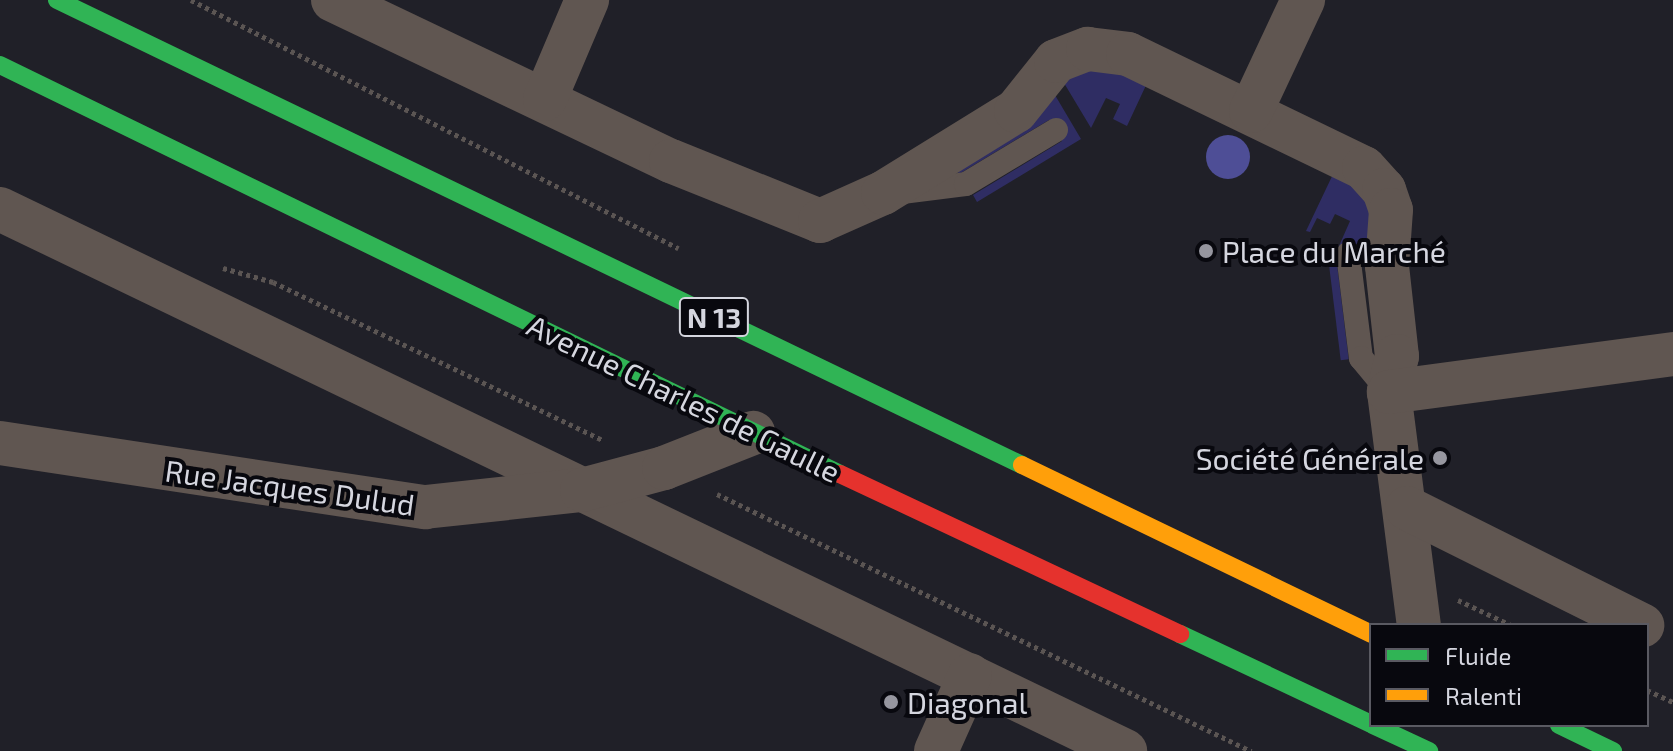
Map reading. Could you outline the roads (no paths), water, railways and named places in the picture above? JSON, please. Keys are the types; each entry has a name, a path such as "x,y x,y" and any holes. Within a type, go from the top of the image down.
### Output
{"main road":[{"name":"N 13","path":"57,0 1369,633"},
{"name":"Avenue Charles de Gaulle","path":"0,65 753,433 1369,724"},
{"name":"Avenue Charles de Gaulle","path":"1376,727 1429,751"},
{"path":"1563,727 1613,751"}],"street":[{"path":"333,0 671,161 820,221 883,193 1023,106 1051,66 1079,50 1119,51 1251,111 1364,168 1384,190 1391,218 1387,266 1397,356 1389,392 1407,508 1434,610"},
{"path":"545,99 587,0"},
{"path":"1251,111 1303,0"},
{"path":"0,209 1125,751"},
{"path":"1389,392 1673,354"},
{"name":"Rue Jacques Dulud","path":"0,443 425,507 582,490 664,468 753,433"},
{"path":"1407,508 1638,623"},
{"path":"1649,628 1673,640"},
{"path":"936,751 970,675"}],"lane":[{"path":"883,193 966,184 1056,130"},
{"path":"1348,254 1362,361 1389,392"}],"place":[{"name":"Place du Marché","path":"1206,251"},
{"name":"Société Générale","path":"1440,458"},
{"name":"Diagonal","path":"891,702"}]}
